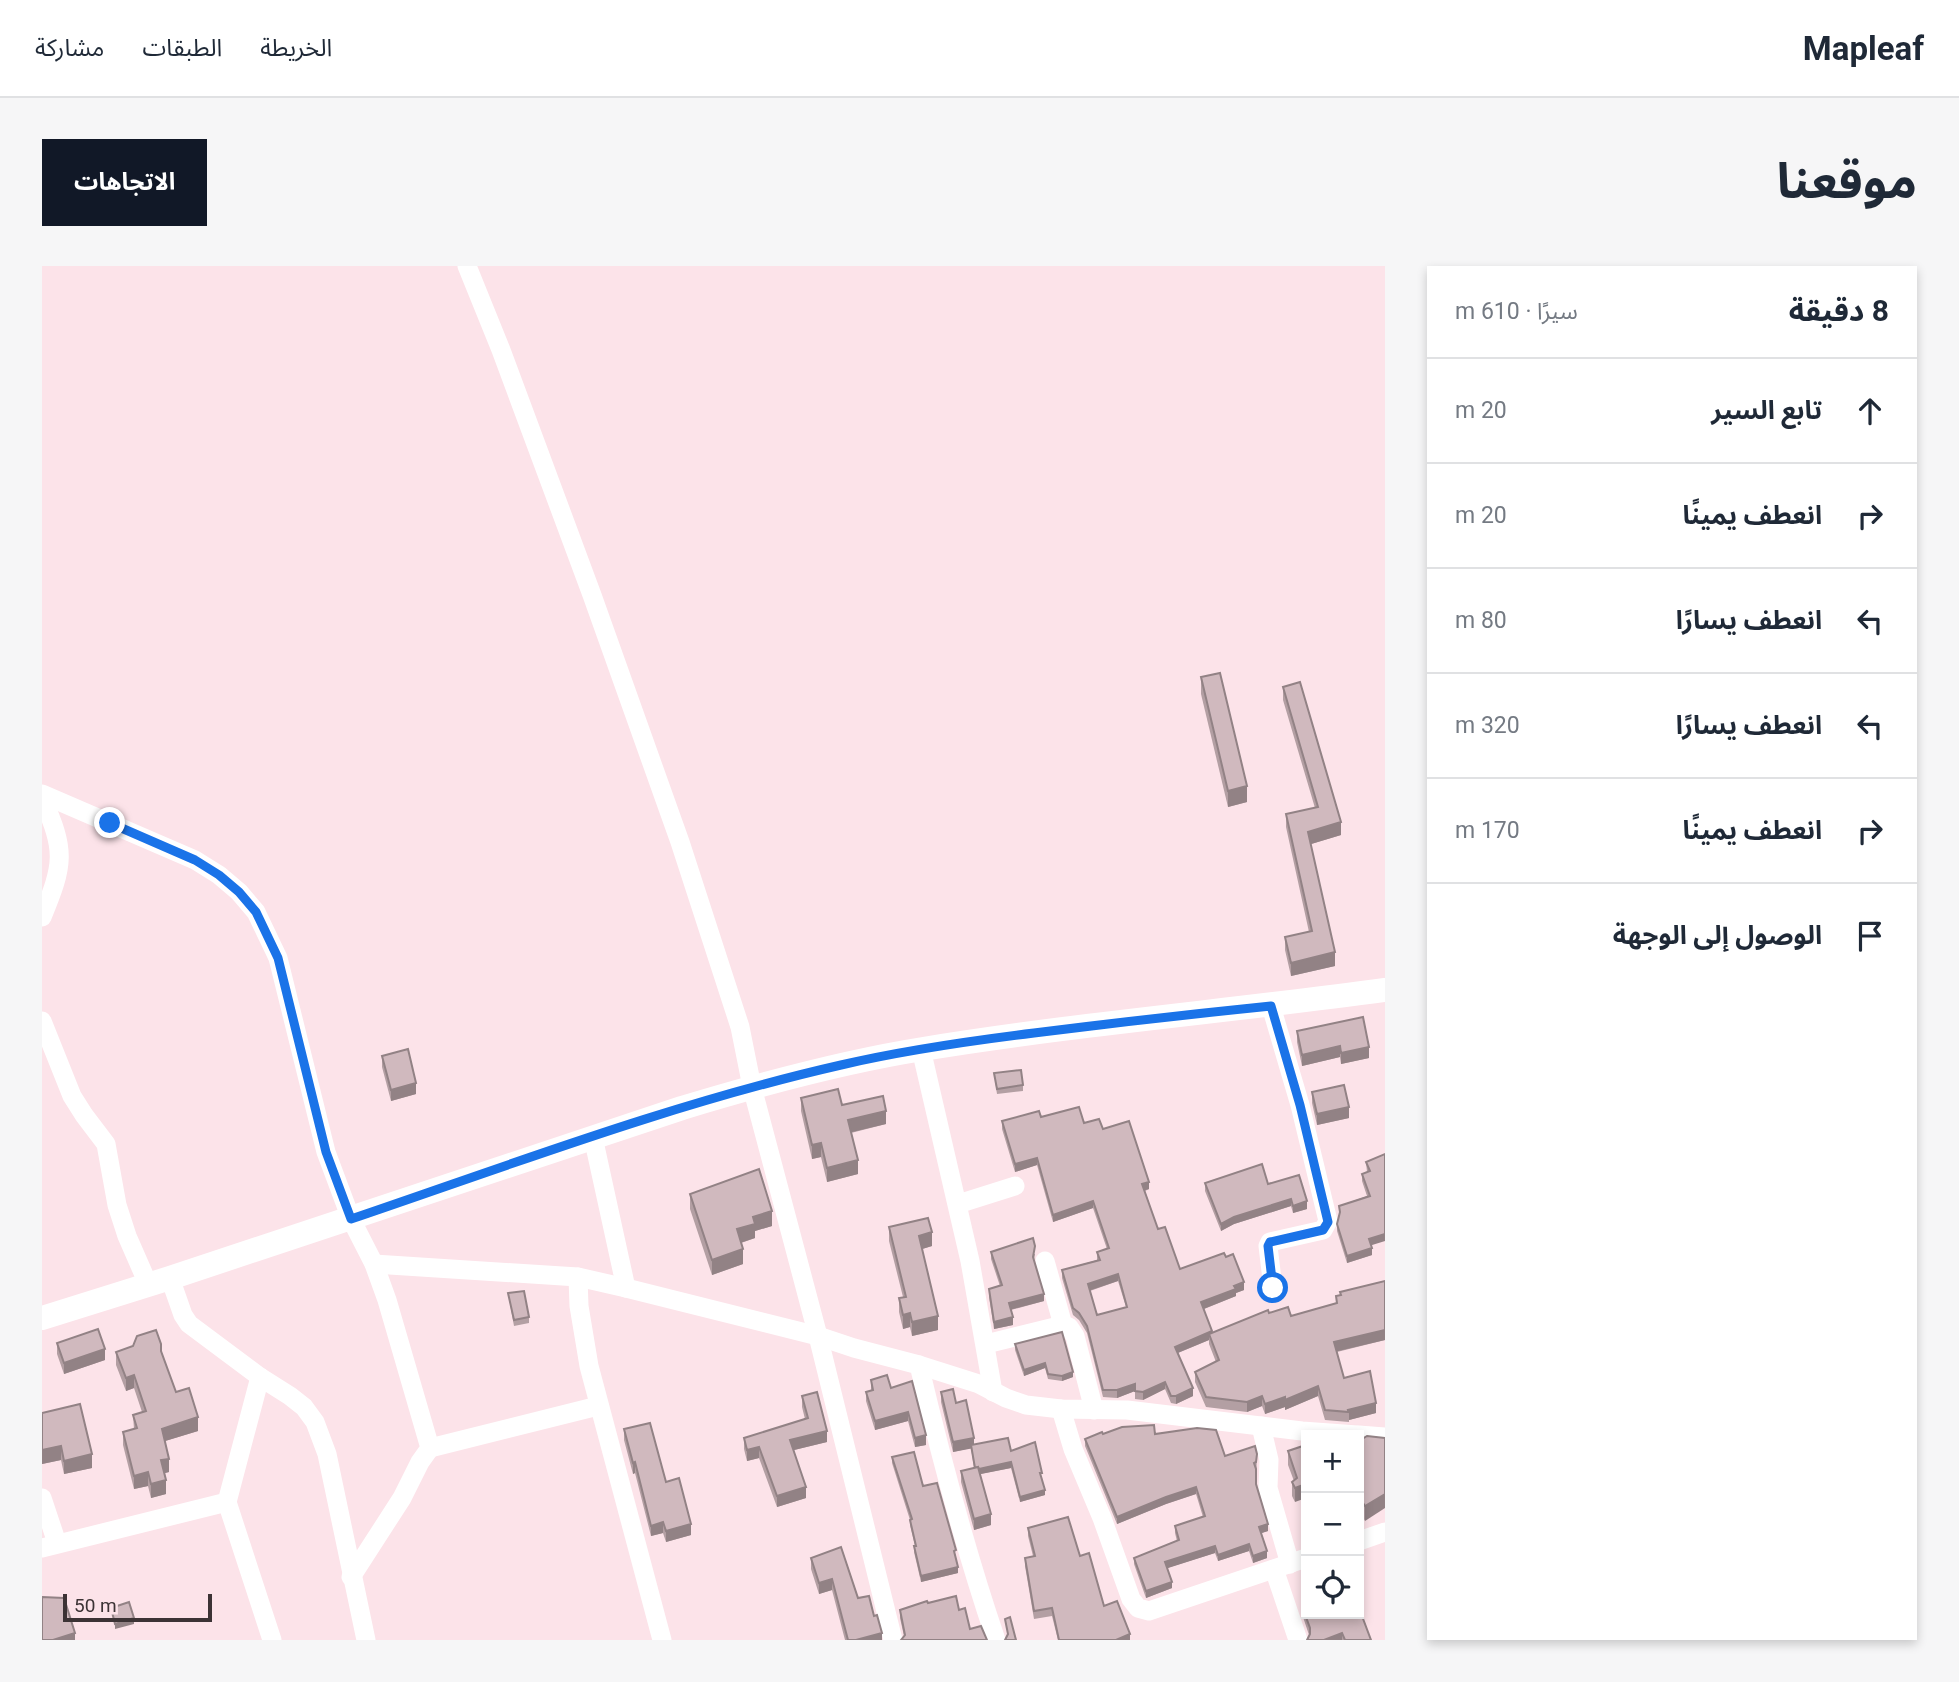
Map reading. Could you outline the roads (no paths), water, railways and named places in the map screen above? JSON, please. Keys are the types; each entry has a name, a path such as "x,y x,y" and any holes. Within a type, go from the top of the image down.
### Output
{"street":[{"path":"467,266 573,544 680,842 740,1027 752,1087 818,1336 893,1640"},
{"path":"42,796 57,833 60,849 60,865 42,917"},
{"path":"42,796 195,860 239,892 256,912 278,958 326,1152 351,1219 374,1264 397,1329 430,1448"},
{"path":"42,1318 351,1219 593,1137 752,1087 841,1065 921,1049 1137,1020 1384,993"},
{"path":"1271,1006 1300,1105 1328,1222 1323,1230 1270,1242 1268,1246 1273,1288"},
{"path":"42,1021 72,1096 106,1144 117,1205 136,1258 159,1281 189,1324 304,1407 315,1422 327,1454 366,1640"},
{"path":"921,1049 958,1204 993,1392"},
{"path":"593,1137 626,1288"},
{"path":"958,1204 1015,1186"},
{"path":"1045,1261 1063,1325"},
{"path":"374,1264 578,1277 818,1336 979,1384 1026,1405 1060,1409 1127,1410 1304,1430"},
{"path":"578,1277 579,1306 598,1406 662,1640"},
{"path":"986,1344 1063,1325 1069,1328 1075,1336 1094,1410"},
{"path":"919,1365 951,1498 996,1640"},
{"path":"260,1377 227,1502 272,1640"},
{"path":"351,1577 402,1498 430,1448 598,1406"},
{"path":"1060,1409 1131,1599 1138,1608 1149,1611 1290,1564"},
{"path":"1261,1426 1269,1460 1268,1488 1290,1564 1298,1640"},
{"path":"1364,1435 1385,1437"},
{"path":"42,1498 50,1546 227,1502"},
{"path":"1364,1539 1385,1532"}]}
